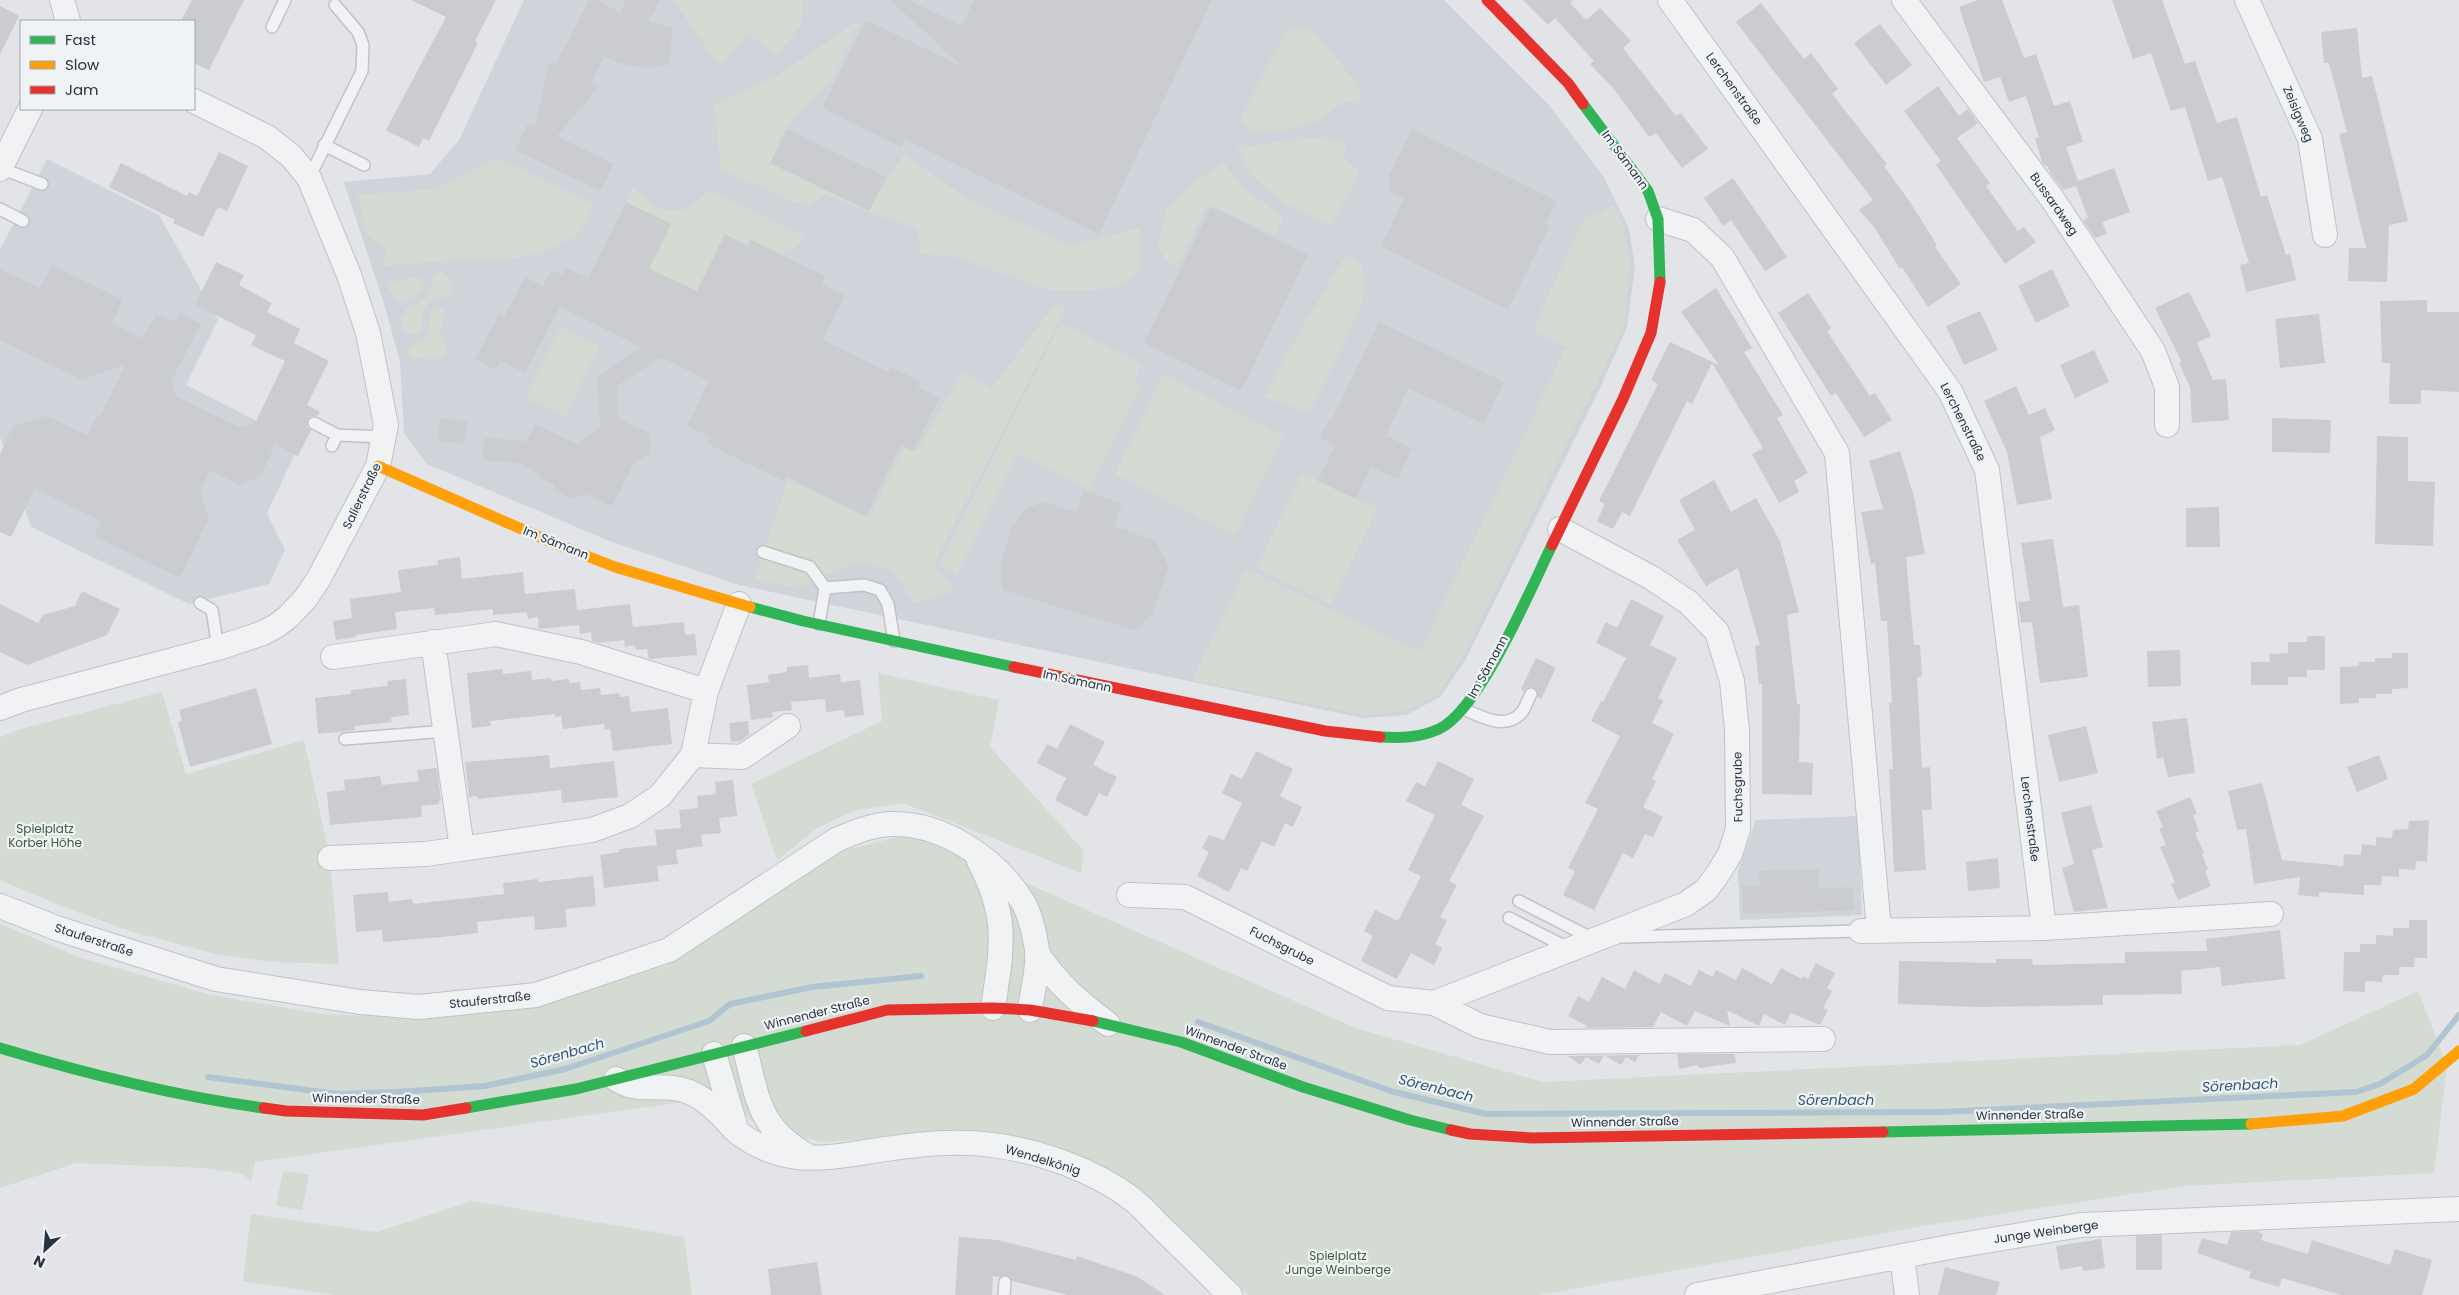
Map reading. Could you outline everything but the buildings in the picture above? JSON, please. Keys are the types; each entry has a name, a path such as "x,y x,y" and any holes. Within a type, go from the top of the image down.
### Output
{"street":[{"path":"62,0 68,20"},
{"name":"Im Sämann","path":"378,466 543,538 615,567 739,604 819,624 1241,714 1364,737 1412,738 1442,728 1464,709 1487,675 1623,399 1651,333 1661,274 1658,219 1648,191 1568,83 1487,0"},
{"name":"Lerchenstraße","path":"1670,0 1950,391 1987,470 2044,928"},
{"name":"Bussardweg","path":"1904,0 2053,200 2152,351 2167,386 2167,425"},
{"name":"Zeisigweg","path":"2247,0 2310,139 2325,234"},
{"name":"Salierstraße","path":"0,708 21,700 218,648 263,633 288,618 305,599 344,533 378,466 386,425 368,333 349,274 309,178 291,156 267,137 195,101"},
{"path":"0,168 29,110"},
{"path":"1658,219 1693,230 1722,257 1836,453 1870,930 2044,928 2271,914"},
{"name":"Fuchsgrube","path":"1434,1003 1686,904 1706,890 1730,854 1738,829 1737,730 1732,681 1716,632 1688,602 1652,578 1560,529"},
{"path":"330,858 426,854 462,849 592,830 630,816 660,796 693,755 706,691 739,604"},
{"path":"333,657 496,634 581,652 706,691"},
{"path":"433,642 447,731 462,849"},
{"path":"693,755 742,757 788,726"},
{"name":"Stauferstraße","path":"0,906 59,929 216,979 360,1002 419,1007 536,995 669,950 836,840 864,828 895,824 922,827 951,837 992,864 1024,903 1037,953 1050,974 1080,1002 1108,1024"},
{"name":"Stauferstraße","path":"975,853 992,885 999,910 1002,945 993,1008"},
{"name":"Fuchsgrube","path":"1129,895 1184,896 1388,998 1434,1003 1480,1026 1550,1042 1823,1038"},
{"name":"Stauferstraße","path":"1030,1010 1037,953"},
{"name":"Winnender Straße","path":"0,1048 82,1072 155,1090 286,1111 422,1114 576,1089 887,1010 993,1008 1030,1010 1108,1024 1181,1042 1303,1087 1410,1120 1470,1134 1532,1138 2234,1125 2343,1116 2414,1089 2459,1051"},
{"path":"744,1046 760,1107 770,1127 786,1144 812,1159"},
{"path":"714,1054 737,1132"},
{"name":"Wendelkönig","path":"616,1079 628,1087 675,1088 703,1099 716,1109 737,1132 764,1149 790,1157 832,1158 886,1149 941,1143 991,1145 1024,1151 1097,1177 1133,1200 1230,1295"},
{"name":"Junge Weinberge","path":"1697,1295 1902,1256 2080,1225 2459,1209"},
{"path":"1902,1256 1907,1295"}],"lane":[{"path":"272,27 285,0"},
{"path":"309,178 342,99 362,70 363,45 358,32 335,5"},
{"path":"324,145 364,165"},
{"path":"0,168 42,184"},
{"path":"0,209 23,221"},
{"path":"314,423 337,435 384,437"},
{"path":"332,446 337,435"},
{"path":"763,552 810,568 825,588 819,624"},
{"path":"825,588 864,585 880,590 888,604 894,641"},
{"path":"200,602 212,610 218,648"},
{"path":"1464,709 1486,720 1505,722 1521,713 1531,694"},
{"path":"345,739 447,731"},
{"path":"1519,901 1598,938 1870,930"},
{"path":"1509,918 1571,949"},
{"path":"1004,1295 1006,1282"}],"shaded area":[{"path":"524,0 1444,0 1548,104 1604,177 1629,229 1635,266 1627,327 1601,386 1465,661 1440,697 1406,715 1362,718 739,585 612,542 427,464 404,433 400,361 384,304 344,182 430,174 459,140"},
{"path":"47,159 159,215 218,320 186,385 300,443 267,513 285,550 269,584 189,604 31,527 0,436 0,250"},
{"path":"1858,816 1862,915 1740,920 1738,871 1756,820"}],"green space":[{"path":"673,0 803,0 801,26 777,54 748,34 720,67"},
{"path":"861,19 831,80 791,121 778,141 882,189 904,154 967,199 1071,246 1139,228 1140,267 1130,281 1105,289 1053,291 955,257 920,254 918,229 825,194 810,206 792,201 721,169 714,104 775,77"},
{"path":"1298,27 1311,29 1327,47 1355,82 1360,91 1361,100 1340,105 1322,119 1301,127 1276,132 1263,133 1253,131 1245,126 1242,117 1286,31"},
{"path":"1313,137 1347,142 1343,157 1360,171 1332,226 1284,203 1250,174 1237,148"},
{"path":"497,158 594,205 578,234 541,253 511,259 381,266 387,250 366,234 358,195 434,189"},
{"path":"1224,163 1243,188 1283,217 1276,235 1208,204 1177,267 1166,260 1158,247 1167,209 1192,183"},
{"path":"632,187 652,203 671,211 690,207 709,190 805,236 795,248 780,254 751,240 748,246 725,234 697,291 642,265 659,249 671,224 626,202"},
{"path":"1614,205 1624,229 1630,262 1624,327 1462,658 1438,695 1405,711 1364,715 1192,680 1246,569 1420,652 1566,348 1592,360 1533,330 1582,222"},
{"path":"1345,256 1362,265 1365,285 1362,305 1309,413 1264,397 1303,326"},
{"path":"440,271 451,281 451,295 428,303 422,313 423,328 417,334 410,334 402,329 400,319 407,308 420,303 427,296 432,286 434,275"},
{"path":"414,277 422,279 424,285 418,294 404,302 397,301 388,288 391,282"},
{"path":"1055,304 1066,308 934,564 955,591 914,603 892,571 858,562 798,588 754,579 788,480 869,518 903,448 917,451 962,372 992,388"},
{"path":"435,307 443,307 446,312 440,331 446,348 445,357 422,357 414,360 409,357 408,350 414,342 424,340"},
{"path":"1061,323 1142,364 1134,381 1142,385 1090,489 1018,454 957,575 939,566"},
{"path":"561,327 600,346 565,417 526,398"},
{"path":"1163,374 1284,436 1235,536 1115,474"},
{"path":"1302,473 1377,509 1331,604 1257,568"},
{"path":"878,673 999,700 990,747 1084,851 1081,873 903,803 853,811 819,827 777,860 751,784 882,721"},
{"name":"Spielplatz Korber Höhe","path":"162,692 186,774 304,740 330,858 339,964 271,962 216,954 133,932 64,907 0,880 0,737 21,729"},
{"name":"Spielplatz Junge Weinberge","path":"905,835 948,849 1358,1029 1543,1082 2300,1045 2418,991 2447,1066 2434,1173 2185,1186 1929,1225 1539,1295 1248,1295 1138,1192 1068,1151 990,1132 822,1142 759,1128 726,1096 255,1162 251,1181 238,1173 205,1168 76,1163 0,1188 0,924 81,958 211,995 322,1014 416,1018 540,1005 665,966 842,851"},
{"path":"283,1171 309,1175 302,1210 276,1206"},
{"path":"472,1201 684,1237 692,1295 335,1295 243,1281 251,1214 377,1232"}],"waterway":[{"name":"Sörenbach","path":"208,1077 337,1094 485,1086 565,1069 709,1021 730,1004 812,987 921,976"},
{"name":"Sörenbach","path":"1198,1022 1394,1092 1486,1114 1941,1112 2356,1092 2380,1084 2427,1055 2459,1015"}],"traffic: fast":[{"path":"1583,104 1648,191 1658,219 1660,282"},
{"path":"1380,737 1417,736 1439,729 1455,717 1471,698 1503,646 1552,545"},
{"path":"750,607 803,621 1014,667"},
{"path":"1093,1021 1181,1042 1303,1087 1410,1120 1451,1130"},
{"path":"466,1108 576,1089 806,1031"},
{"path":"0,1048 65,1067 131,1083 197,1097 264,1108"},
{"path":"1883,1132 2251,1124"}],"traffic: slow":[{"path":"378,466 551,542 615,567 750,607"},
{"path":"2251,1124 2343,1116 2414,1089 2459,1051"}],"traffic: jam":[{"path":"1487,0 1568,83 1583,104"},
{"path":"1552,545 1623,399 1651,333 1660,282"},
{"path":"1014,667 1325,731 1380,737"},
{"path":"806,1031 887,1010 993,1008 1030,1010 1093,1021"},
{"path":"264,1108 286,1111 423,1115 466,1108"},
{"path":"1451,1130 1470,1134 1532,1138 1883,1132"}]}
